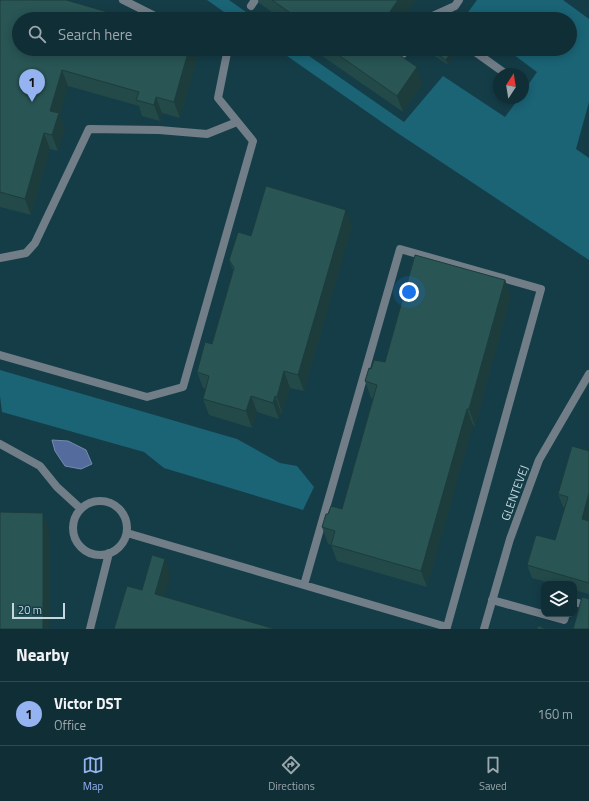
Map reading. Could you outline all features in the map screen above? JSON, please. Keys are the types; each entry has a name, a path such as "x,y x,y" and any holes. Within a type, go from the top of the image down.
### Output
{"street":[{"path":"124,0 147,12"},
{"path":"442,12 455,6 459,0"},
{"path":"0,356 147,397 183,387 253,141 218,98 226,56"},
{"path":"481,56 498,68"},
{"path":"0,258 26,253 35,243 89,129 159,130 207,134 237,122"},
{"path":"127,533 304,585 447,627 541,289 400,249 304,585"},
{"name":"GLENTEVEJ","path":"484,629 510,539 539,460 589,374"},
{"path":"0,444 40,466 57,487 81,509"},
{"path":"97,501 114,504 125,516 127,533 123,542 110,553 101,555 84,549 74,534 76,516 81,509 89,503 97,501"},
{"path":"90,629 110,553"},
{"path":"492,600 541,614"},
{"path":"577,603 589,606"},
{"path":"553,617 564,620 565,617"}],"shaded area":[{"path":"207,0 229,0 246,12 224,12"},
{"path":"477,0 563,0 589,19 589,102 576,149 589,158 589,260 396,132 287,56 309,56 404,122 443,76 505,117 515,104 529,104 529,83 537,72 515,56 577,56 577,12 468,12"},
{"path":"0,370 237,439 280,463 297,466 314,487 303,510 164,468 144,452 2,412 0,396"},
{"path":"52,440 68,441 86,450 92,464 81,469 65,466 55,451"}],"building":[{"path":"0,0 66,0 108,12 12,12 12,56 187,56 174,102 156,97 154,105 136,100 139,92 62,70 50,111 59,113 52,135 44,133 25,199 0,192"},
{"path":"272,0 398,0 390,12 289,12"},
{"path":"340,56 401,56 417,67 397,96"},
{"path":"440,56 449,56 446,60"},
{"path":"266,186 346,210 298,375 284,371 277,397 275,396 273,403 251,396 246,411 203,399 209,376 197,372 205,342 212,344 234,268 229,260 238,232 251,236"},
{"path":"415,255 505,280 421,571 331,545 335,531 322,527 326,514 328,514 331,506 342,509 377,385 365,381 369,368 371,369 374,360 385,362"},
{"path":"572,446 589,451 589,493 582,519 589,521 589,583 527,565 536,535 555,540 568,497 558,494"},
{"path":"0,512 43,513 43,629 0,629"},
{"path":"152,555 165,559 155,594 275,629 114,629 127,586 142,590"},
{"path":"582,597 589,599 589,629 573,629"},
{"path":"538,626 547,629 537,629"}],"place":[{"name":"Victor DST","path":"32,102"}]}
